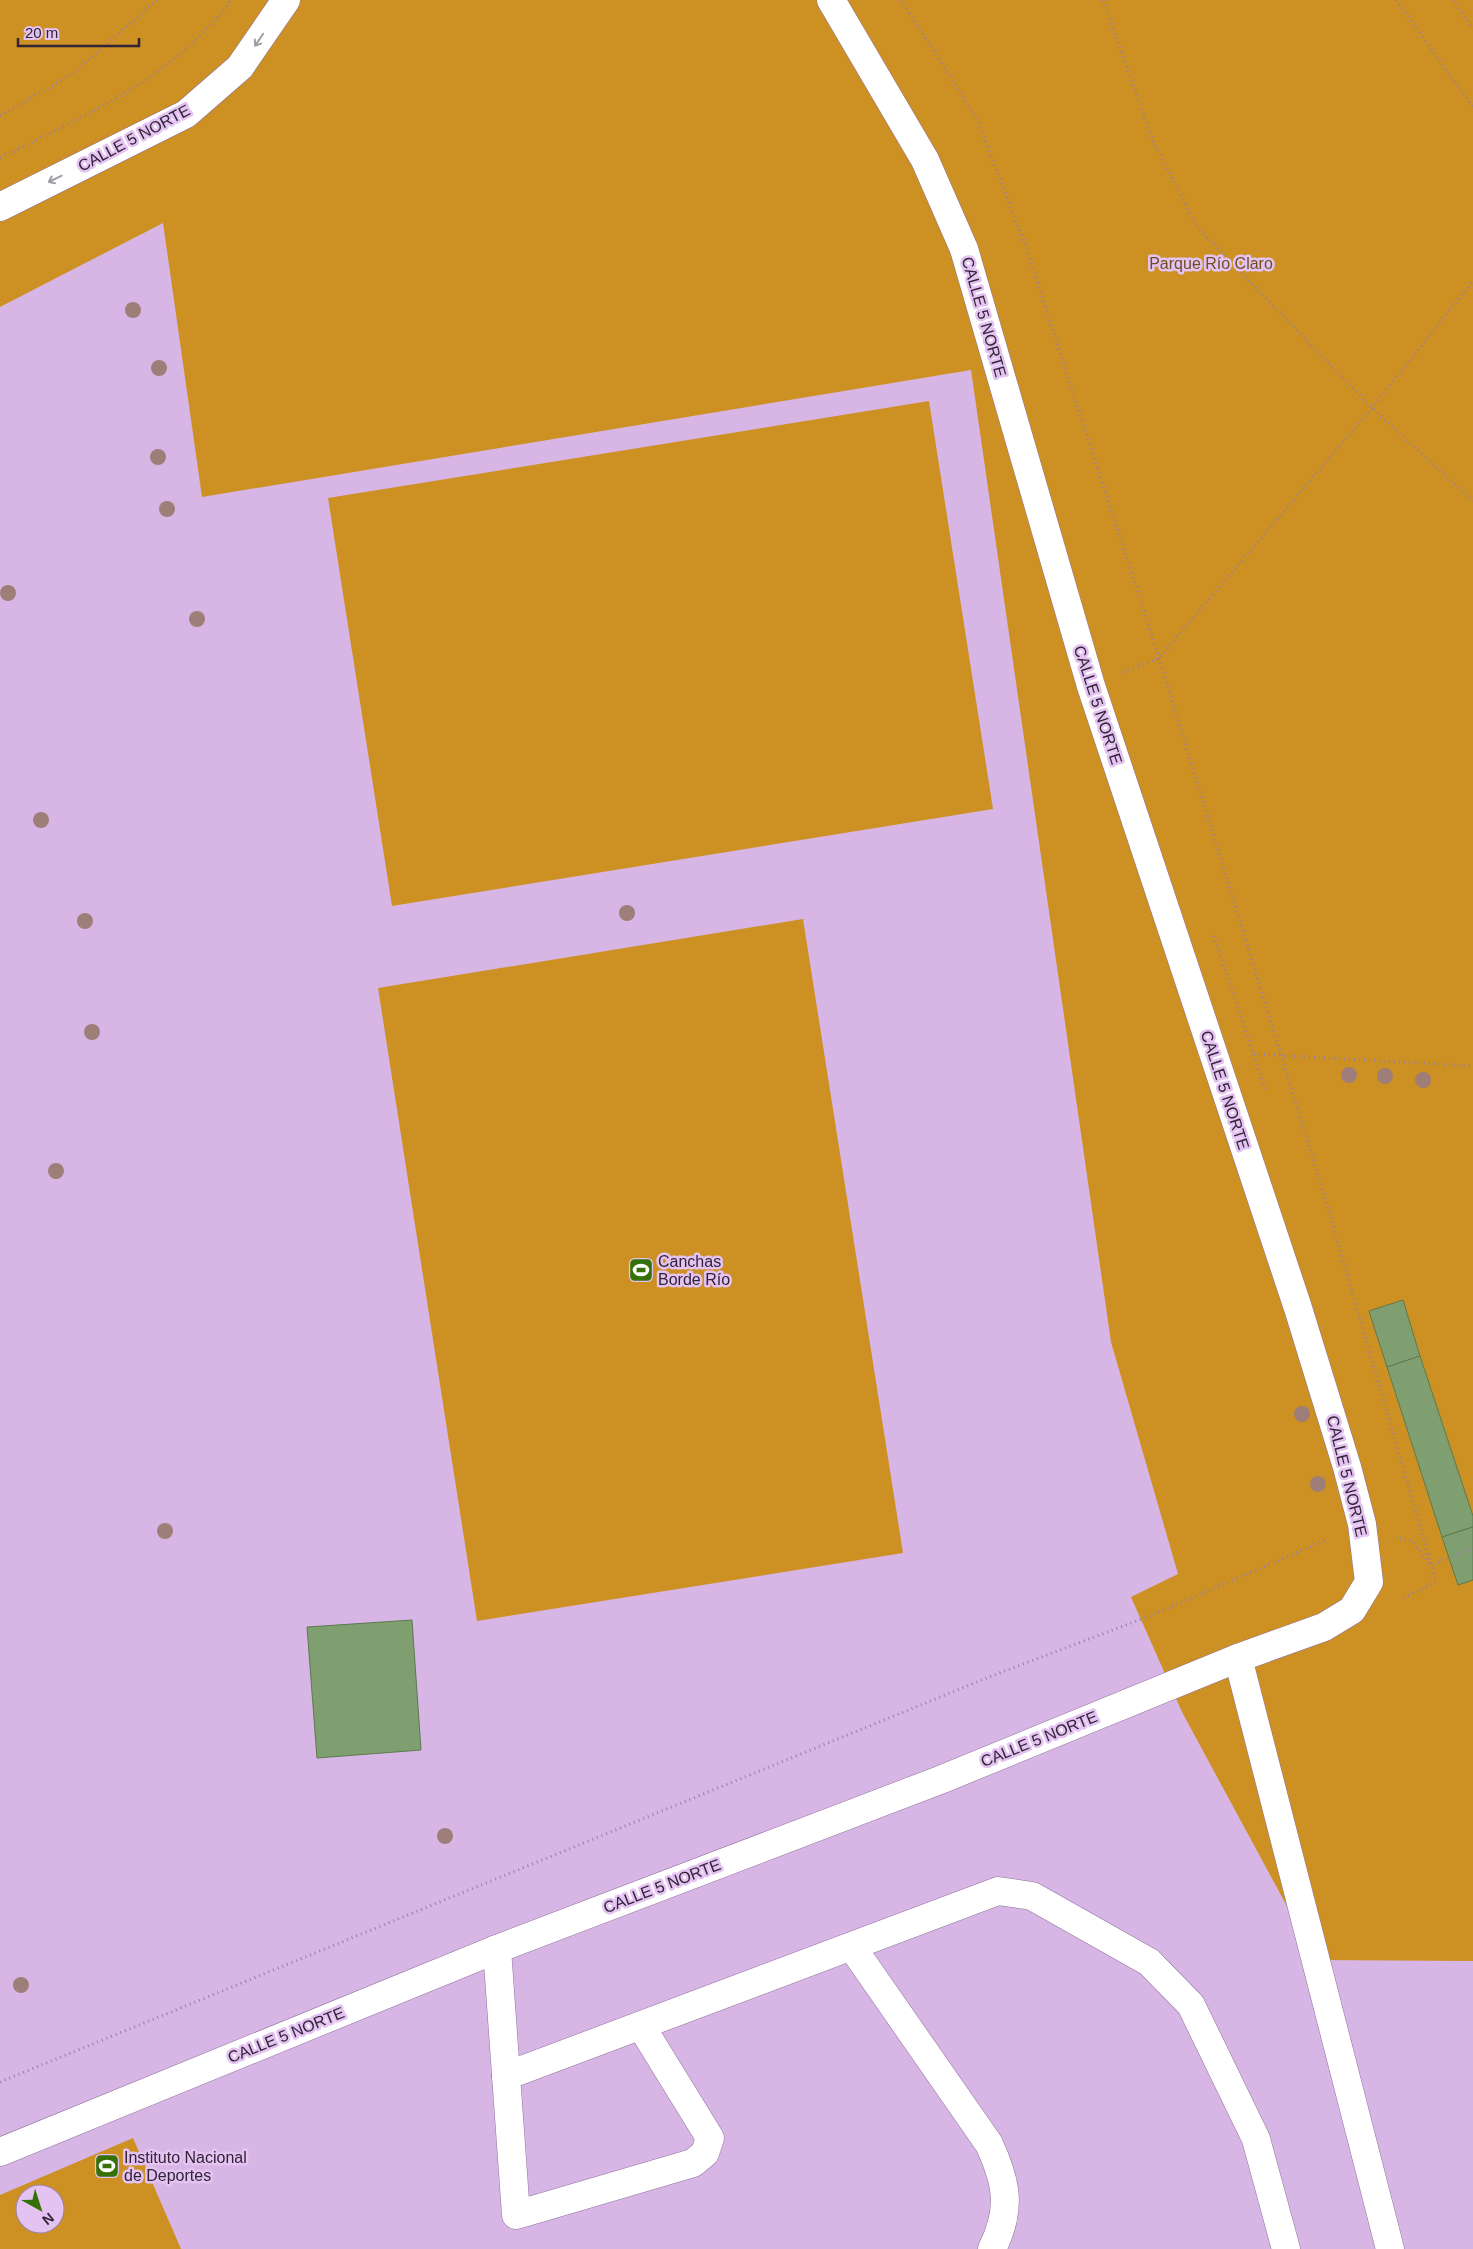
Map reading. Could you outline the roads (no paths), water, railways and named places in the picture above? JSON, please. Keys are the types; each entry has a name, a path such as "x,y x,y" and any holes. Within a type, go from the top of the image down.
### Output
{"street":[{"name":"CALLE 5 NORTE","path":"0,206 186,114 240,67 286,0"},
{"name":"CALLE 5 NORTE","path":"0,2152 497,1949 940,1780 1238,1658 1324,1627 1352,1610 1369,1582 1362,1524 1348,1467 1301,1317 1091,686 964,249 925,160 831,0"},
{"path":"1238,1658 1390,2249"},
{"path":"506,2076 998,1891 1032,1896 1150,1962 1191,2005 1256,2139 1286,2249"},
{"path":"852,1947 989,2144 1001,2170 1006,2206 1001,2231 992,2249"},
{"path":"497,1949 516,2215 693,2163 704,2153 710,2138 641,2026"}],"place":[{"name":"Canchas Borde Río","path":"641,1270"},
{"name":"Instituto Nacional de Deportes","path":"107,2166"}],"park label":[{"name":"Parque Río Claro","path":"1211,263"}]}
